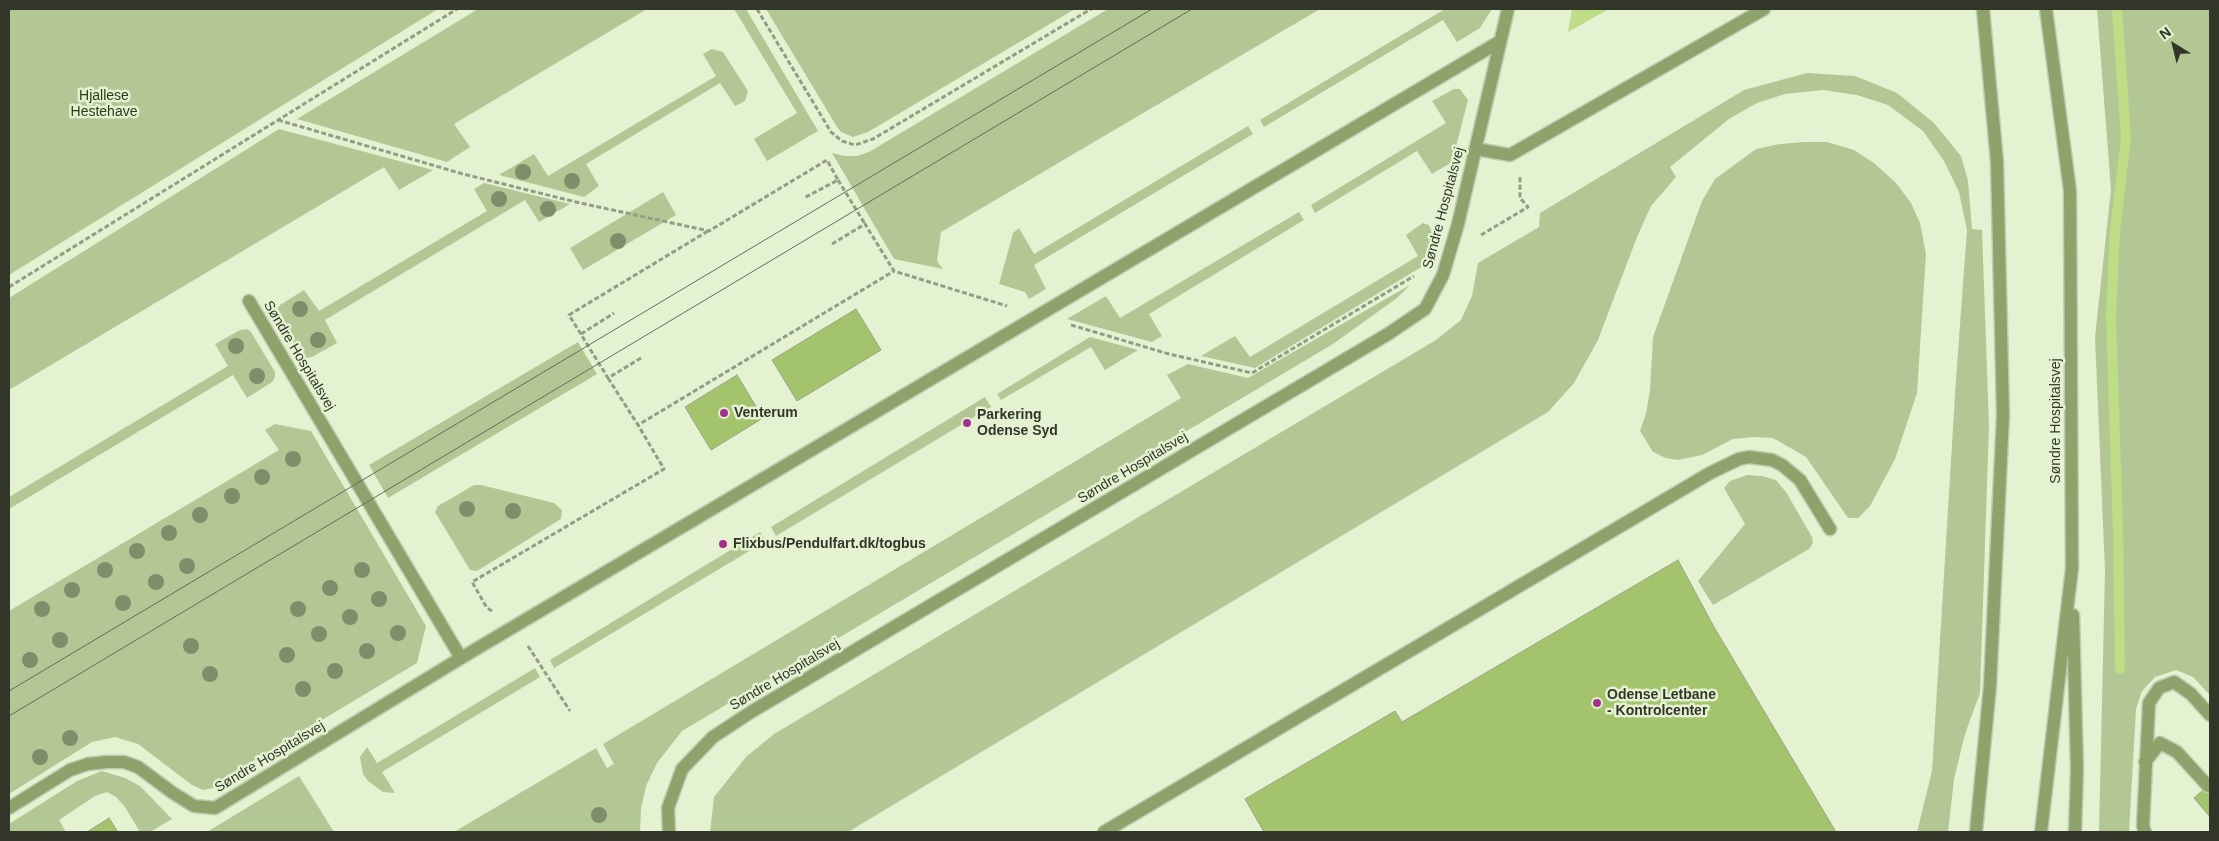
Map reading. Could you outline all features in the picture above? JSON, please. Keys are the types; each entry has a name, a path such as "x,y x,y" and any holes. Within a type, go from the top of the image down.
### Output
{"street":[{"name":"Søndre Hospitalsvej","path":"668,832 668,808 682,769 713,737 751,712 1404,324 1425,309 1443,274 1449,255 1476,149 1508,9"},
{"path":"1476,149 1510,155 1764,9"},
{"path":"1976,832 1990,686 2003,415 1997,162 1984,9"},
{"name":"Søndre Hospitalsvej","path":"2041,832 2072,568 2070,191 2046,9"},
{"name":"Søndre Hospitalsvej","path":"9,808 70,770 88,764 124,762 138,767 194,806 215,808 461,658 1499,42"},
{"name":"Søndre Hospitalsvej","path":"249,301 461,658"},
{"path":"1104,832 1710,473 1739,459 1749,457 1772,460 1782,465 1800,480 1830,529"},
{"path":"2072,568 2077,769 2075,832"},
{"path":"2145,832 2143,826 2149,703 2159,688 2174,682 2191,694 2210,716"},
{"path":"2145,762 2160,743 2177,752 2208,786"}],"path":[{"path":"9,287 457,9"},
{"path":"757,9 831,132 842,141 855,144 873,138 1091,9"},
{"path":"278,120 463,174 576,202 709,231"},
{"path":"570,710 516,626 487,608 472,582 664,469 569,315 827,160 894,271 1169,354 1252,373 1528,207 1520,198 1520,149"},
{"path":"804,198 838,180"},
{"path":"832,244 865,224"},
{"path":"638,425 894,271"},
{"path":"581,334 614,313"},
{"path":"608,378 641,358"}],"green space":[{"name":"Hjallese Hestehave","path":"9,9 438,9 9,275"},
{"path":"478,9 647,9 454,124 470,147 447,162 297,119"},
{"path":"734,9 746,9 818,131 767,161 754,139 797,113"},
{"path":"766,9 1075,9 868,132 853,137 841,132 837,127"},
{"path":"1108,9 1320,9 941,232 937,261 943,269 894,259 832,153 857,156 869,152"},
{"path":"1445,9 1492,9 1480,28 1457,42 1443,20 1264,127 1260,120"},
{"path":"2097,9 2210,9 2210,695 2193,677 2176,670 2155,677 2142,691 2136,709 2129,832 2099,832 2105,571 2095,337 2111,190"},
{"path":"712,49 723,52 748,91 745,101 735,106 720,83 586,164 599,186 584,197 499,175 534,154 548,176 716,76 703,54"},
{"path":"1807,73 1855,76 1897,93 1934,123 1961,156 1968,181 1972,229 1982,230 1989,425 1980,693 1965,734 1954,779 1948,832 1917,832 1932,771 1967,230 1959,192 1944,161 1923,131 1888,105 1857,95 1823,90 1785,94 1757,103 1729,119 1670,167 1676,177 1651,206 1637,237 1598,340 1574,383 1548,412 848,832 710,832 714,797 746,757 774,734 1436,340 1461,320 1472,296 1478,263 1539,227 1540,213 1744,90"},
{"path":"1454,89 1460,89 1468,100 1452,162 1432,174 1417,151 1315,213 1311,205 1446,123 1432,101"},
{"path":"1248,126 1253,134 1034,265 1046,289 1029,299 1025,292 999,284 1013,233 1019,228 1034,254"},
{"path":"279,129 433,170 399,190 384,167 9,390 9,298"},
{"path":"1804,142 1827,142 1854,150 1874,163 1896,183 1911,203 1920,223 1926,254 1917,393 1895,459 1870,506 1858,518 1848,518 1806,457 1773,438 1733,439 1702,455 1678,460 1666,458 1653,452 1640,431 1646,414 1650,390 1653,337 1702,201 1715,179 1756,149"},
{"path":"484,183 570,204 539,222 525,200 325,320 337,343 312,357 306,358 301,355 276,315 280,305 304,290 319,311 487,211 474,189"},
{"path":"663,192 676,215 583,270 570,248"},
{"path":"1299,212 1304,220 1149,314 1162,336 1152,342 1067,319 1106,296 1120,318"},
{"path":"1423,223 1429,225 1434,238 1423,266 1255,368 1201,356 1235,336 1250,357 1418,256 1406,235"},
{"path":"1410,285 1397,298 1333,344 682,731 657,763 646,786 641,809 640,832 454,832 596,748 607,768 614,764 603,744 1181,398 1167,375 1188,364 1248,378"},
{"path":"247,329 251,332 275,372 272,382 247,398 233,375 9,509 9,497 228,366 215,344 240,330"},
{"path":"1090,337 1138,350 1105,370 1091,347 1001,400 997,394"},
{"path":"578,342 597,374 388,498 369,465"},
{"path":"985,397 991,407 776,536 771,527"},
{"path":"275,424 311,431 426,626 417,663 245,766 251,776 223,786 203,790 192,785 138,744 115,737 92,742 9,794 9,611 279,450 265,430"},
{"path":"1747,475 1762,476 1776,480 1786,492 1812,537 1813,543 1809,549 1713,605 1698,581 1745,524 1724,488 1730,481"},
{"path":"474,485 481,485 554,503 562,510 561,519 477,571 470,570 435,512 438,506"},
{"path":"760,532 766,541 554,668 550,660"},
{"path":"535,668 540,677 382,772 395,793 383,792 368,781 363,774 360,757 367,747 377,763"},
{"path":"102,771 125,778 140,786 172,819 150,832 140,832 125,807 116,797 107,792 95,796 59,820 66,832 9,832 9,824 77,781"},
{"path":"299,776 334,832 207,832"}],"shaded area":[{"path":"1572,9 1609,9 1568,32"}],"building":[{"path":"856,309 881,350 797,401 772,360"},
{"name":"Venterum","path":"737,375 763,418 711,450 685,407"},
{"name":"Odense Letbane - Kontrolcenter","path":"1678,560 1714,627 1836,832 1264,832 1245,799 1395,711 1402,722"},
{"path":"2210,784 2210,817 2194,798"},
{"path":"109,818 118,832 87,832"}],"waterway":[{"path":"2117,9 2126,138 2115,231 2111,316 2118,531 2120,669"}],"tram line":[{"path":"9,691 1152,9"},
{"path":"9,716 1192,9"}],"place":[{"name":"Venterum","path":"724,413"},
{"name":"Parkering Odense Syd","path":"967,423"},
{"name":"Flixbus/Pendulfart.dk/togbus","path":"723,544"},
{"name":"Odense Letbane - Kontrolcenter","path":"1597,703"}]}
